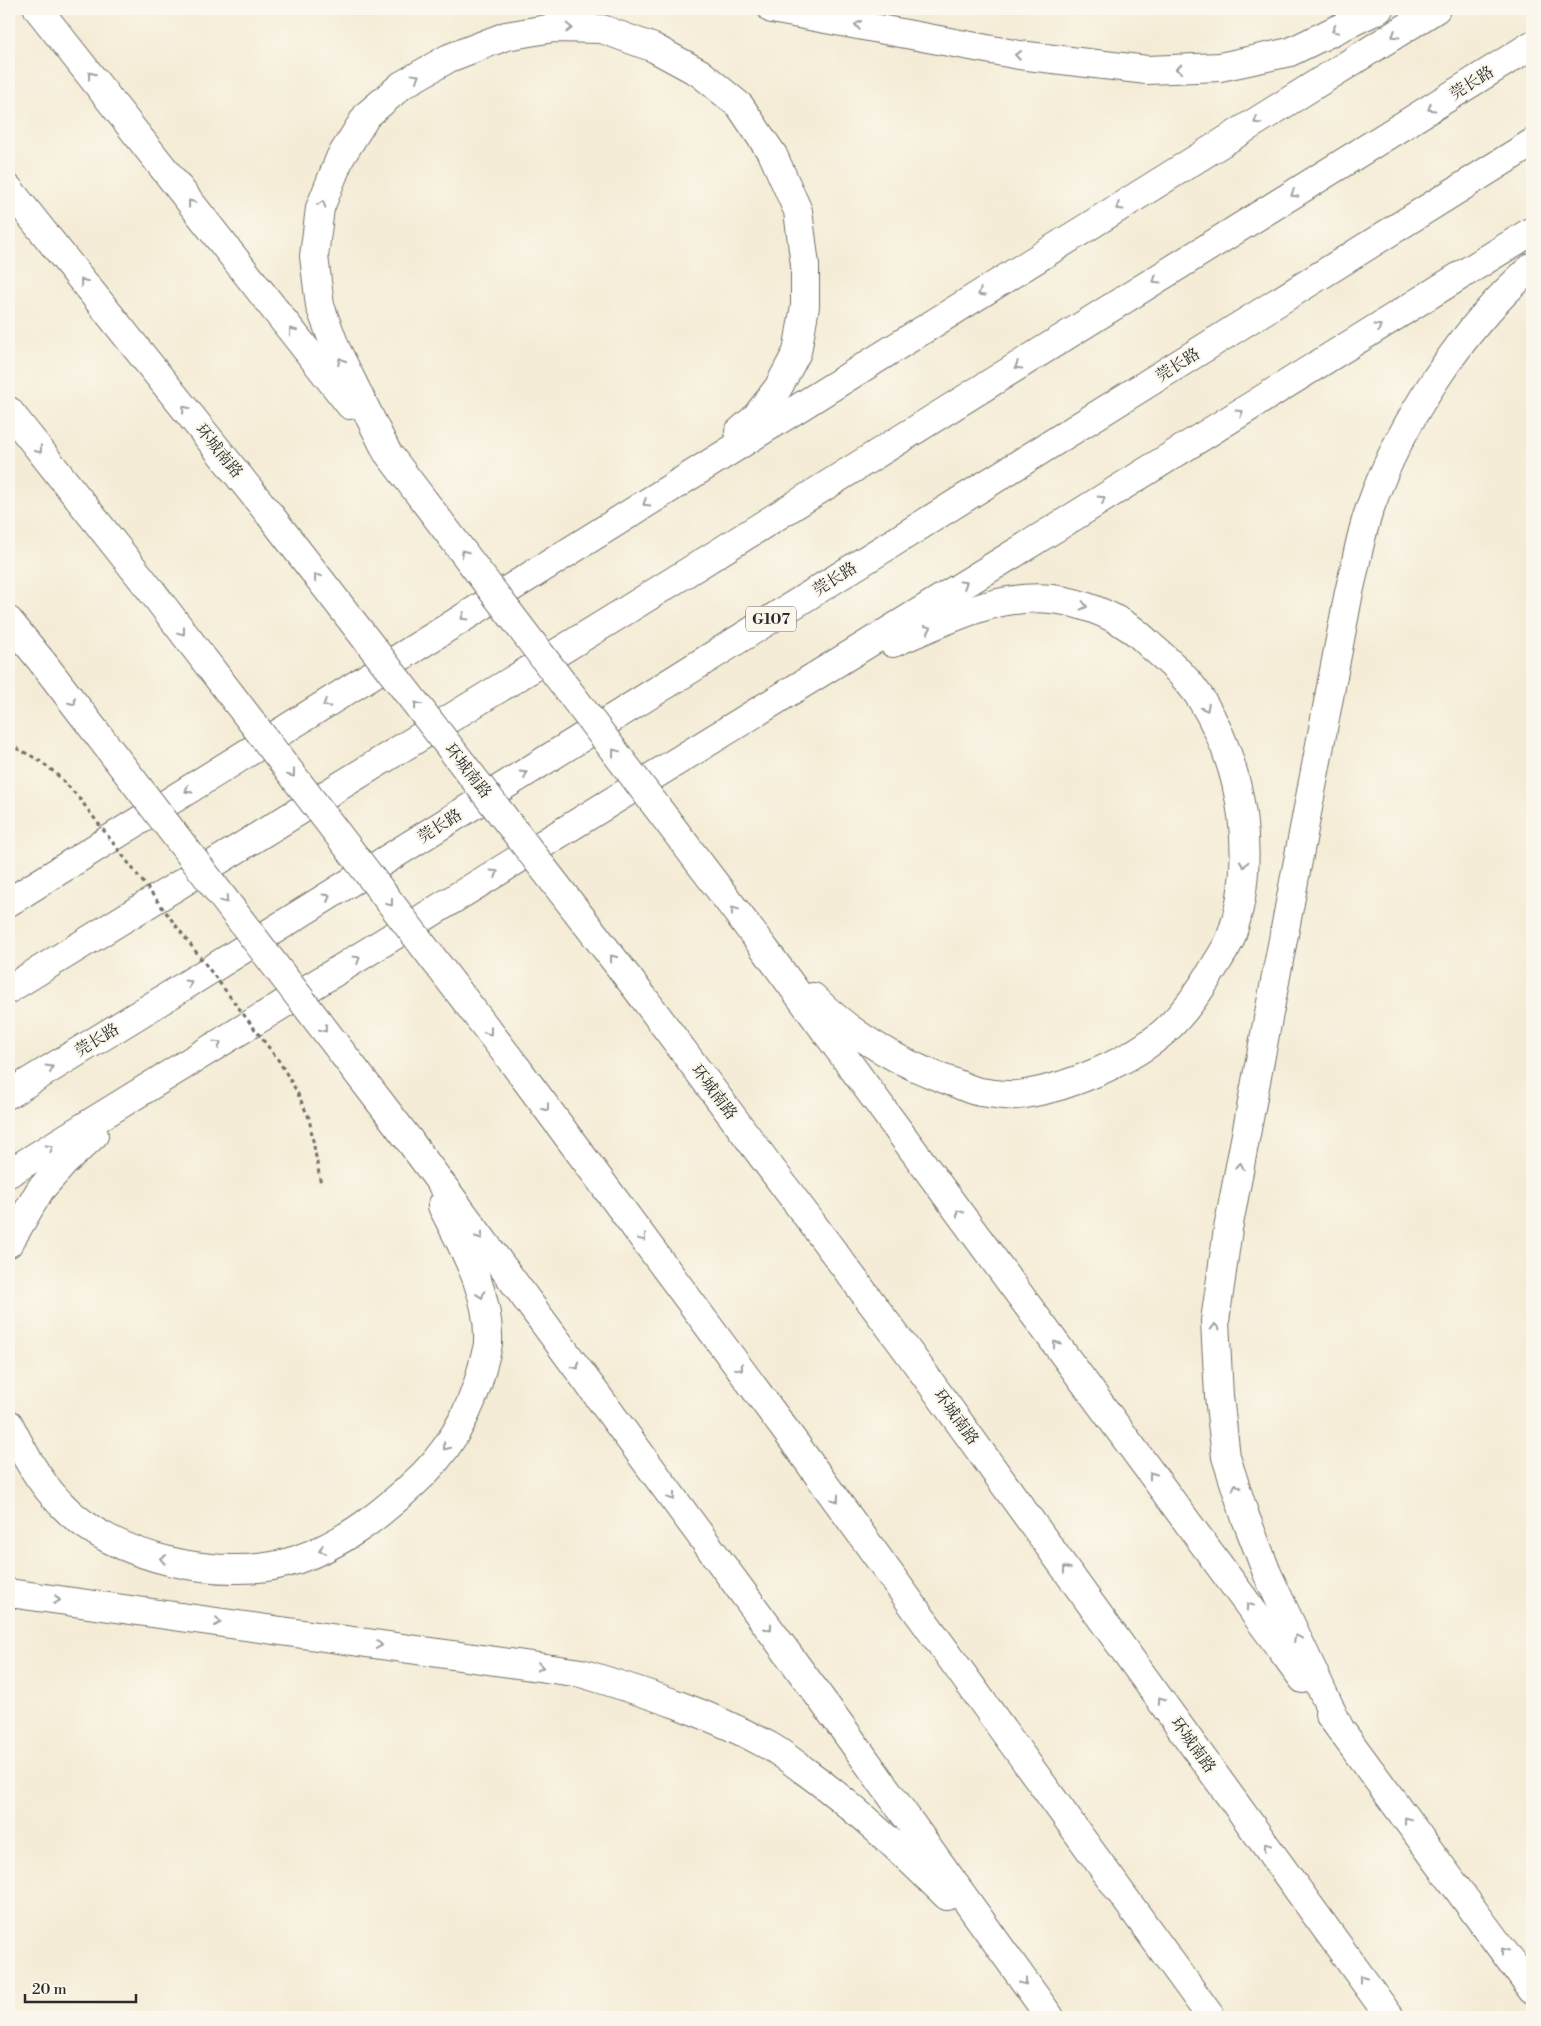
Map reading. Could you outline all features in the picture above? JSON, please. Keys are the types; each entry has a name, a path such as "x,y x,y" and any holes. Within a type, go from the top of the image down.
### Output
{"main road":[{"path":"38,9 387,452 764,948 1532,1990"},
{"path":"772,9 1019,55 1147,70 1220,68 1290,52 1379,9"},
{"path":"9,902 1436,9"},
{"path":"387,452 336,349 320,306 314,256 320,208 340,158 367,115 402,85 449,58 506,36 553,28 602,29 654,48 692,69 740,106 773,155 798,211 806,273 805,306 797,352 778,388 755,418 687,477"},
{"name":"莞长路","path":"9,989 630,607 1532,45"},
{"name":"莞长路","path":"9,1094 1532,143"},
{"name":"环城南路","path":"9,189 270,515 642,997 909,1352 1390,2017"},
{"path":"9,1173 1532,231"},
{"path":"1340,1729 1267,1573 1245,1516 1226,1457 1219,1396 1215,1321 1228,1229 1349,592 1370,509 1391,457 1426,396 1465,338 1532,267"},
{"path":"9,412 152,593 517,1068 792,1439 1211,2017"},
{"path":"764,948 827,1011 866,1039 908,1063 924,1072 979,1092 1023,1095 1071,1083 1119,1063 1165,1031 1201,990 1229,942 1243,892 1245,840 1238,794 1225,747 1200,697 1169,661 1131,628 1091,608 1053,599 1012,599 979,608 818,674"},
{"path":"9,621 409,1140 844,1730 1050,2017"},
{"path":"9,633 43,664"},
{"path":"9,894 52,875"},
{"path":"9,1243 40,1190 65,1162 96,1133 183,1066"},
{"path":"9,1424 29,1463 61,1505 98,1534 148,1556 203,1567 254,1570 296,1561 336,1544 380,1515 422,1477 456,1435 477,1389 488,1342 484,1303 470,1262 409,1140"},
{"path":"9,1593 581,1673 646,1692 711,1717 772,1748 834,1792 894,1845 999,1947"}],"path":[{"path":"9,745 34,756 56,772 79,798 279,1061 296,1090 309,1118 321,1185"}]}
